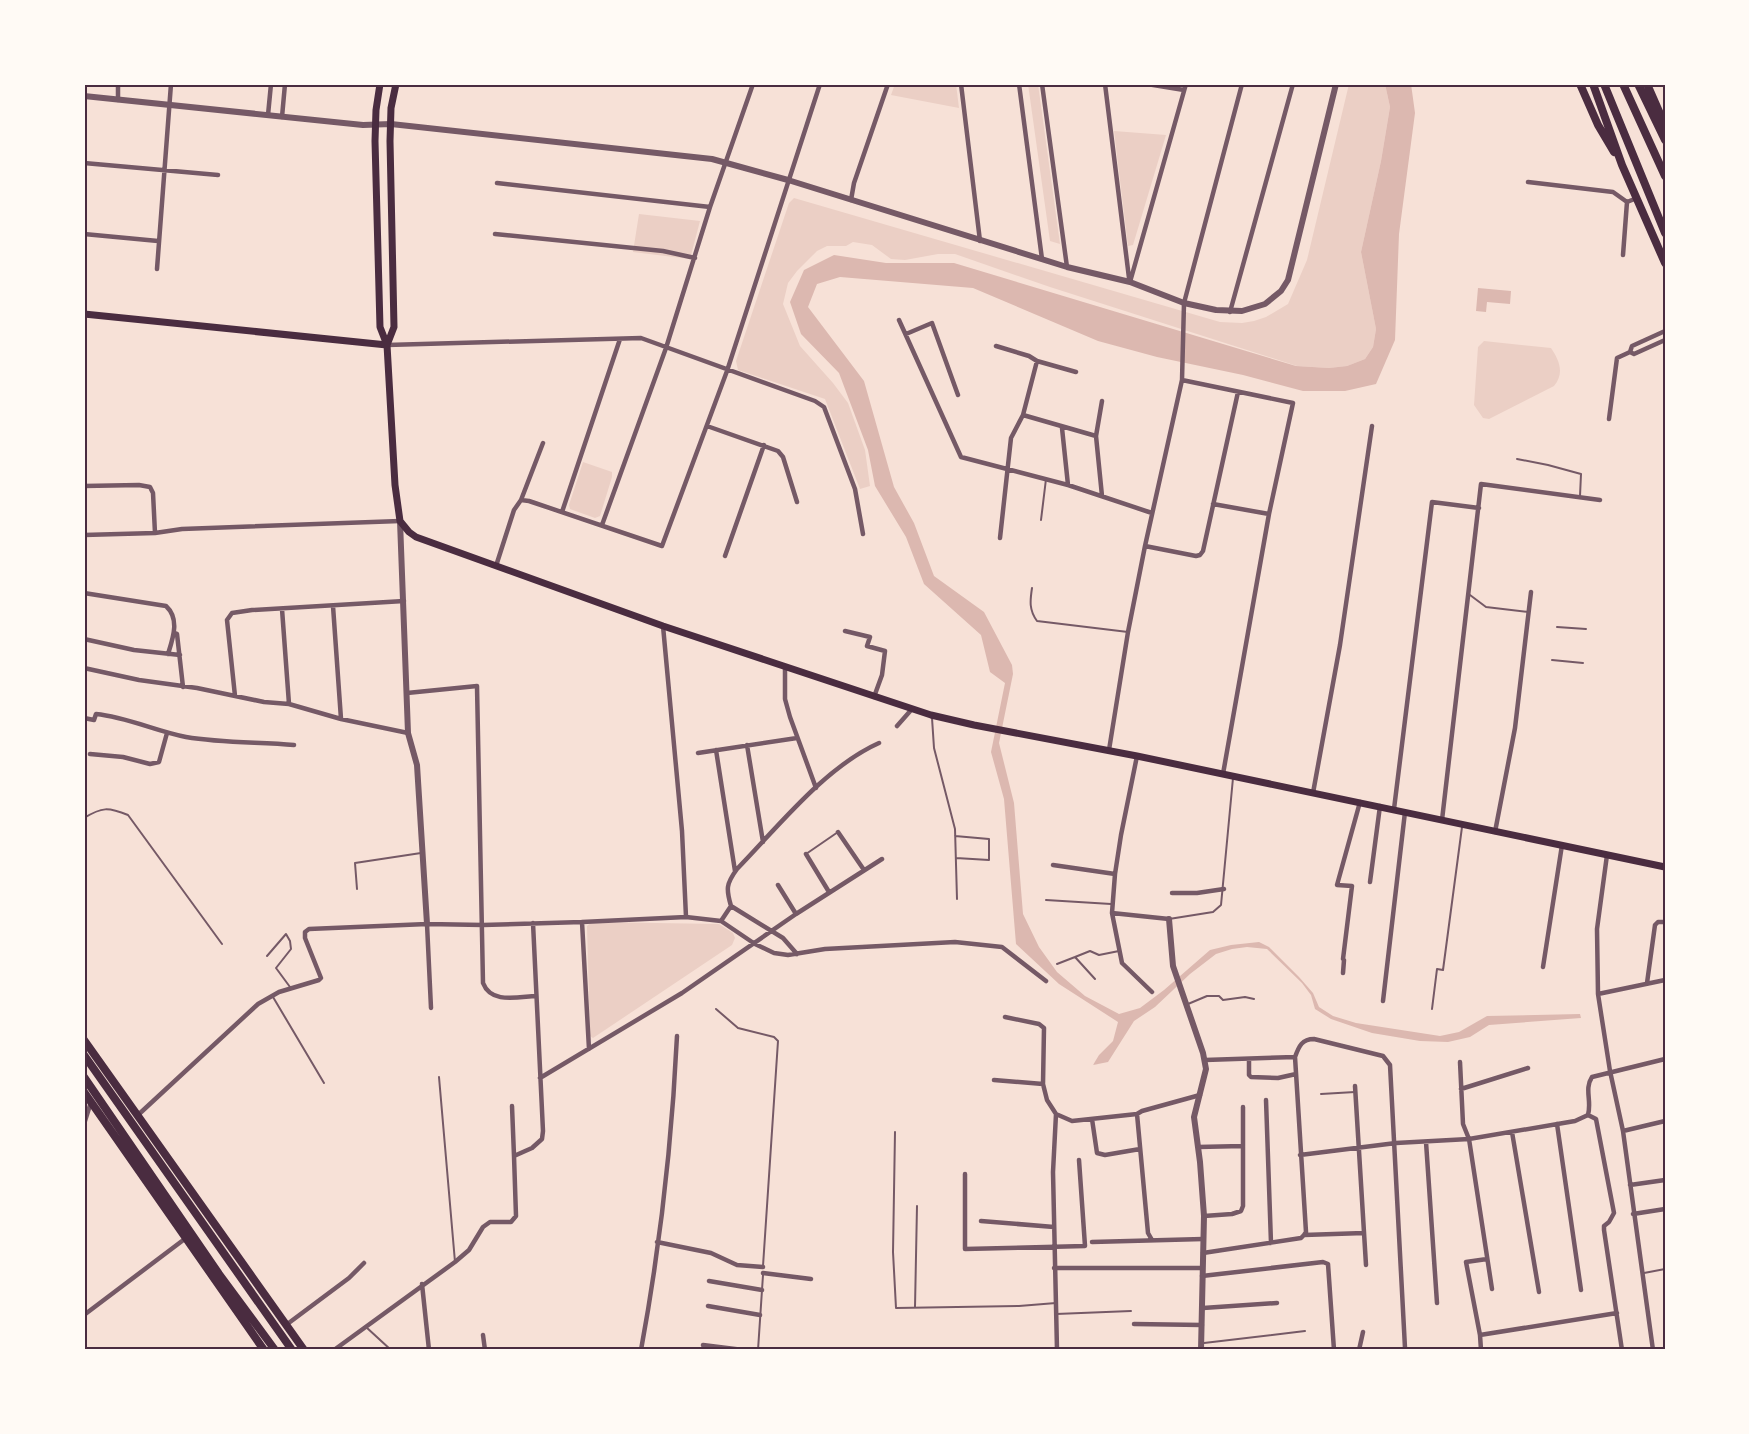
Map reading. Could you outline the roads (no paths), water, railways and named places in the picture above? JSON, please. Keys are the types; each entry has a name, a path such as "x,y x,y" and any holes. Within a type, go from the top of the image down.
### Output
{"highway":[{"path":"1604,84 1665,233"},
{"path":"1623,84 1665,176"}],"main road":[{"path":"380,84 375,124 380,327 387,345 395,485 400,521 416,537 663,626 932,715 1380,806 1665,867"},
{"path":"387,345 394,327 391,108 396,84"},
{"path":"1580,84 1598,125 1622,165"},
{"path":"1593,84 1622,165 1665,263"},
{"path":"1638,84 1665,141"},
{"path":"1647,84 1665,125"},
{"path":"84,314 387,345"},
{"path":"84,1040 98,1067 292,1350"},
{"path":"84,1055 98,1067 138,1115 304,1350"},
{"path":"84,1077 189,1236"},
{"path":"84,1092 217,1276 264,1350"},
{"path":"91,1102 95,1092"},
{"path":"217,1276 240,1260"},
{"path":"217,1276 275,1350"}],"street":[{"path":"117,100 118,84"},
{"path":"157,269 171,84"},
{"path":"268,115 271,84"},
{"path":"282,117 285,84"},
{"path":"602,525 666,348 710,207 727,164 753,84"},
{"path":"521,500 662,546 727,371 820,84"},
{"path":"851,200 854,183 888,84"},
{"path":"961,84 980,241"},
{"path":"1019,84 1042,259"},
{"path":"1042,84 1067,267"},
{"path":"1104,84 1130,282"},
{"path":"1130,282 1185,87 1147,84"},
{"path":"1109,750 1128,632 1182,380 1184,303 1242,84"},
{"path":"1230,312 1293,84"},
{"path":"84,96 363,125 391,124 692,156 788,180 1067,267 1130,282 1184,303 1230,312 1265,304 1281,291 1288,280 1336,84"},
{"path":"84,163 218,175"},
{"path":"1528,182 1613,192 1627,202"},
{"path":"497,183 710,207"},
{"path":"1627,202 1637,198"},
{"path":"1623,255 1627,202"},
{"path":"84,234 158,241"},
{"path":"495,234 663,251 695,258"},
{"path":"899,320 961,457 1068,485 1152,513"},
{"path":"906,334 932,323 958,395"},
{"path":"1630,352 1632,346 1665,331"},
{"path":"387,345 641,338 815,401 824,407 855,489 863,534"},
{"path":"562,512 620,339"},
{"path":"1609,419 1617,358 1630,352 1634,354 1665,340"},
{"path":"996,346 1029,356 1037,362 1076,372"},
{"path":"1000,538 1011,438 1023,415 1037,362"},
{"path":"1182,380 1293,403 1269,514 1223,774"},
{"path":"1145,546 1200,555 1203,551 1238,392"},
{"path":"1102,401 1096,436 1102,496"},
{"path":"1023,415 1096,436"},
{"path":"707,426 778,451 783,457 797,502"},
{"path":"1313,793 1340,645 1372,426"},
{"path":"1062,428 1068,485"},
{"path":"496,566 514,510 521,500 543,443"},
{"path":"725,556 764,445"},
{"path":"1442,820 1481,484 1600,500"},
{"path":"84,486 140,485 150,487 153,493 155,533"},
{"path":"1394,809 1432,502 1479,508"},
{"path":"1213,504 1269,514"},
{"path":"84,536 155,533 182,529 400,521 408,733 417,765 428,924 430,1008"},
{"path":"1495,832 1515,728 1531,592"},
{"path":"84,593 166,606 172,611 175,620 168,654"},
{"path":"235,696 227,620 232,613 404,601"},
{"path":"333,606 341,719"},
{"path":"282,609 289,704"},
{"path":"663,626 682,831 686,917"},
{"path":"845,631 870,637 867,646 885,651 882,675 874,697"},
{"path":"174,633 177,634 179,642 183,687"},
{"path":"84,639 134,650 180,655"},
{"path":"785,666 785,699 816,788"},
{"path":"84,668 264,702 289,704 341,719 408,733"},
{"path":"407,693 477,686 483,983 487,991 497,997 536,996"},
{"path":"897,726 912,709"},
{"path":"84,718 94,720 96,714 189,737 294,745"},
{"path":"90,754 123,757 150,764 159,762 167,733"},
{"path":"698,753 797,738"},
{"path":"797,954 783,938 731,906 726,890 731,877 816,788 860,752 879,743"},
{"path":"747,745 764,842"},
{"path":"716,750 735,871"},
{"path":"1137,756 1115,874 1112,913 1122,963 1152,992"},
{"path":"1343,973 1344,960 1342,959 1352,886 1337,885 1360,802"},
{"path":"1370,882 1380,806"},
{"path":"1383,1001 1405,812"},
{"path":"838,832 864,870"},
{"path":"1543,967 1562,845"},
{"path":"806,855 829,892"},
{"path":"1607,855 1597,929 1598,994 1610,1071 1623,1131 1653,1350"},
{"path":"540,1078 682,993 796,914 882,859"},
{"path":"1053,865 1115,874"},
{"path":"778,885 796,914"},
{"path":"1172,893 1197,893 1224,889"},
{"path":"721,921 731,906"},
{"path":"1112,913 1169,919 1172,959 1176,975 1205,1060 1205,1078 1194,1117 1203,1216 1201,1347"},
{"path":"138,1115 247,1012 272,995 317,982 321,978 305,938 305,932 309,928 428,924 483,925 686,917 721,921 755,944 774,953 788,955 825,948 955,942 1002,947 1046,981"},
{"path":"582,922 589,1049"},
{"path":"1647,983 1655,925 1658,922 1665,922"},
{"path":"514,1156 532,1148 542,1139 533,923"},
{"path":"1598,994 1665,980"},
{"path":"1005,1017 1042,1025 1044,1028 1043,1083 1047,1100 1056,1114 1072,1121 1137,1114 1200,1095"},
{"path":"641,1350 674,1106 677,1036"},
{"path":"1304,1235 1306,1232 1294,1057 1302,1042 1314,1039 1383,1056 1390,1065 1396,1143 1405,1348"},
{"path":"1205,1060 1294,1057"},
{"path":"1300,1155 1396,1143 1469,1139 1581,1119 1588,1115 1590,1108 1588,1083 1592,1077 1665,1059"},
{"path":"1248,1060 1251,1077 1278,1078 1296,1074"},
{"path":"1460,1062 1463,1124 1469,1139 1492,1289"},
{"path":"1461,1089 1528,1068"},
{"path":"994,1080 1043,1083"},
{"path":"1355,1086 1366,1265"},
{"path":"1266,1100 1271,1242"},
{"path":"84,1124 91,1102"},
{"path":"334,1350 455,1262 469,1250 483,1227 490,1222 511,1222 516,1216 512,1106"},
{"path":"1203,1216 1242,1211 1243,1107"},
{"path":"1056,1114 1053,1172 1057,1350"},
{"path":"1137,1114 1148,1233 1152,1240"},
{"path":"1588,1115 1596,1119 1614,1213 1604,1226 1604,1230 1622,1350"},
{"path":"1092,1119 1097,1153 1105,1155 1140,1149"},
{"path":"1623,1131 1665,1121"},
{"path":"1557,1124 1581,1290"},
{"path":"1512,1132 1539,1292"},
{"path":"1426,1142 1437,1303"},
{"path":"1198,1147 1243,1146"},
{"path":"965,1174 965,1249 1085,1246 1079,1160"},
{"path":"1630,1185 1665,1180"},
{"path":"1633,1214 1665,1209"},
{"path":"981,1221 1054,1227"},
{"path":"1203,1253 1301,1238 1304,1235 1364,1233"},
{"path":"86,1312 189,1236"},
{"path":"1092,1242 1203,1239"},
{"path":"657,1242 711,1252 736,1265 763,1267"},
{"path":"1481,1350 1466,1262 1487,1259"},
{"path":"1202,1276 1323,1262 1328,1264 1334,1350"},
{"path":"286,1325 349,1278 364,1263"},
{"path":"1054,1268 1202,1268"},
{"path":"763,1273 811,1279"},
{"path":"709,1281 762,1290"},
{"path":"422,1284 429,1350"},
{"path":"1203,1308 1277,1303"},
{"path":"708,1306 760,1315"},
{"path":"1480,1335 1617,1312"},
{"path":"1134,1324 1202,1325"},
{"path":"1359,1350 1363,1332"},
{"path":"483,1335 485,1350"},
{"path":"703,1345 743,1350"}],"lane":[{"path":"1517,459 1581,474 1580,497"},
{"path":"1041,520 1046,479"},
{"path":"1032,588 1030,603 1032,614 1037,621 1128,632"},
{"path":"1469,593 1486,607 1529,612"},
{"path":"1557,627 1586,629"},
{"path":"1552,660 1583,663"},
{"path":"932,715 934,748 955,829 957,899"},
{"path":"1169,919 1213,912 1221,905 1234,776"},
{"path":"84,818 99,809 108,809 128,815 222,944"},
{"path":"1432,1009 1437,969 1443,970 1462,824"},
{"path":"806,855 838,832"},
{"path":"955,836 989,839 989,860 956,858"},
{"path":"357,889 355,863 424,853"},
{"path":"1046,900 1112,904"},
{"path":"267,956 286,934 291,949 276,968 291,989"},
{"path":"1057,964 1090,951 1099,955 1119,951"},
{"path":"1075,957 1095,979"},
{"path":"272,995 324,1083"},
{"path":"1185,1003 1207,996 1219,996 1223,1000 1245,996 1254,999"},
{"path":"716,1009 738,1028 778,1041 758,1350"},
{"path":"439,1077 455,1262"},
{"path":"1321,1094 1355,1092"},
{"path":"896,1132 893,1252 896,1308 1019,1306 1056,1303"},
{"path":"915,1307 917,1206"},
{"path":"1641,1274 1665,1269"},
{"path":"1056,1314 1131,1311"},
{"path":"366,1327 391,1350"},
{"path":"1201,1347 1305,1331"}]}
